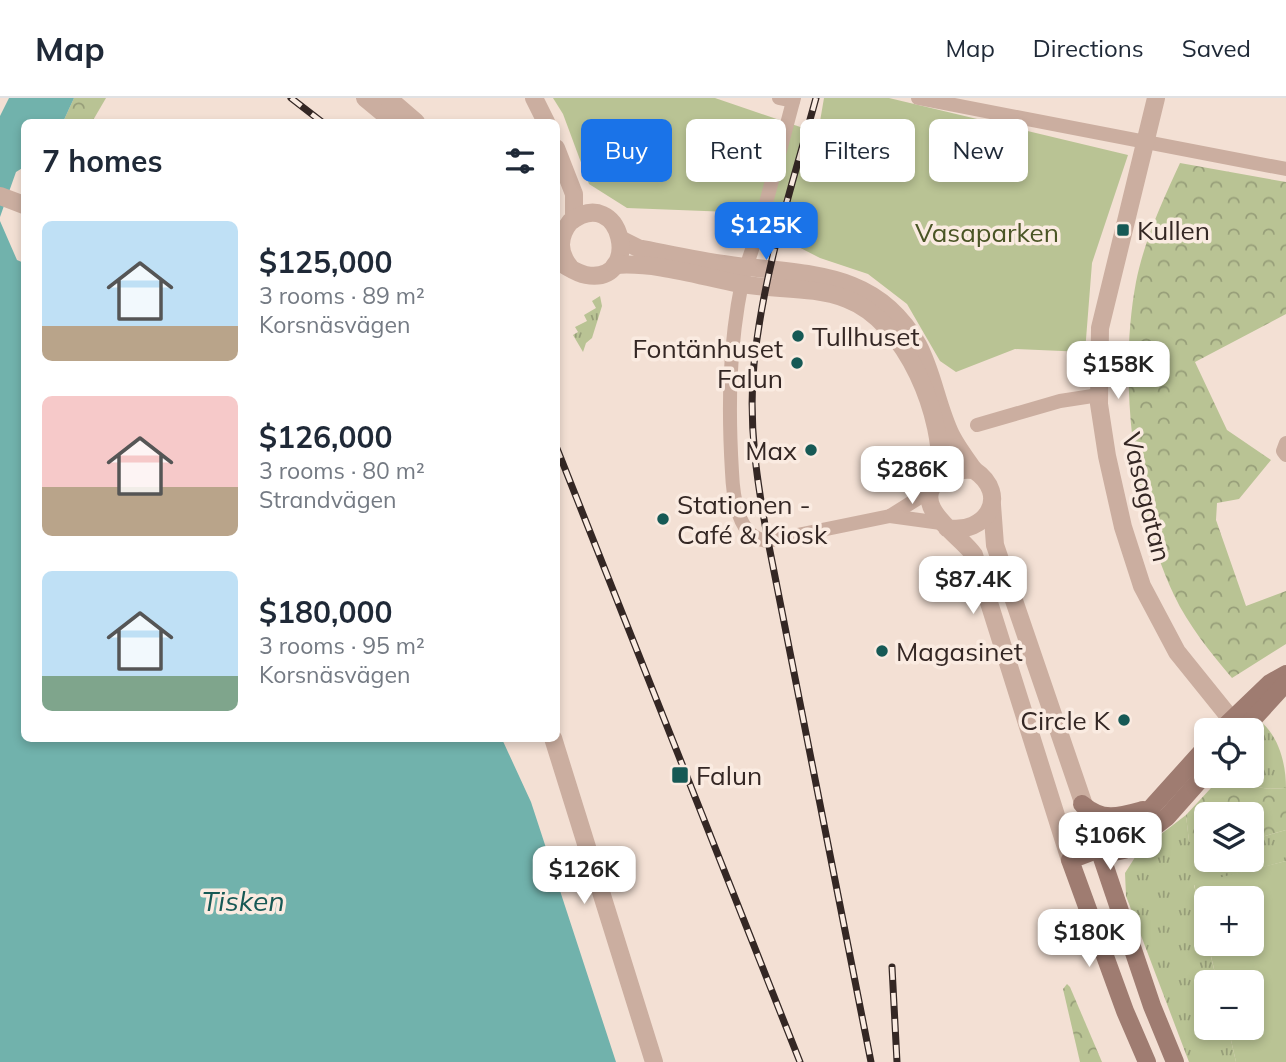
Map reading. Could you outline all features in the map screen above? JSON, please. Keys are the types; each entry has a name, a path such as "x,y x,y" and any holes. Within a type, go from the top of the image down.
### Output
{"main road":[{"path":"1241,718 1270,683 1286,674"},
{"path":"1245,718 1286,683"},
{"path":"1147,1062 1125,1011 1070,860 1099,849 1143,817 1194,760"},
{"path":"1113,891 1114,869 1124,850 1167,817 1194,787"},
{"path":"1082,804 1102,817 1116,818 1150,808"},
{"path":"1099,849 1109,853 1124,850"},
{"path":"1099,849 1152,1006 1175,1062"}],"street":[{"path":"365,98 390,119"},
{"path":"388,98 412,119"},
{"path":"534,98 544,119"},
{"path":"918,98 1286,169"},
{"name":"Vasagatan","path":"1156,98 1101,328 1099,396 1107,456 1123,527 1142,586 1177,652 1227,718"},
{"path":"789,99 788,123 744,276 729,382 732,489 749,532 764,541 890,516 970,527 985,517 992,505"},
{"path":"560,157 575,201 560,243 564,264 593,275 615,265 643,264 744,276 829,276 866,292 892,312 918,345 951,434 974,470 990,486 995,545 1099,849"},
{"path":"571,183 613,222 622,240 621,253 615,265"},
{"path":"566,224 589,214 605,217"},
{"path":"622,240 638,248 744,276 846,298 879,318 903,345 919,380 939,443 931,508 944,525 959,535 974,555 1070,860"},
{"path":"977,425 1060,401 1099,396"},
{"path":"1286,443 1283,451 1286,455"},
{"path":"890,516 956,470 974,470"},
{"path":"554,742 654,1062"}],"green space":[{"path":"74,98 106,98 94,119 64,119"},
{"name":"Vasaparken","path":"553,98 715,98 777,119 686,119 686,182 786,182 786,122 800,127 800,182 915,182 915,119 820,119 824,98 889,98 977,119 929,119 929,182 1028,182 1028,131 1128,155 1092,263 1085,352 1015,349 956,372 940,361 907,304 868,274 820,258 730,212 627,208 589,184 588,182 672,182 672,119 581,119 581,162 563,114"},
{"path":"1180,163 1286,182 1286,314 1195,362 1227,430 1271,460 1239,499 1217,503 1216,520 1246,606 1286,591 1286,644 1232,678 1193,628 1174,595 1148,523 1133,442 1129,359 1136,282 1149,236"},
{"path":"600,296 602,306 592,338 586,343 583,352 573,335 578,332 575,327 587,321 584,315 596,308 592,301"},
{"path":"1264,725 1276,742 1285,770 1286,788 1262,788"},
{"path":"1211,788 1286,788 1286,830 1264,836 1264,802 1198,802"},
{"path":"1194,806 1194,843 1189,842 1186,815"},
{"path":"1186,815 1189,841 1194,842 1194,872 1244,872 1194,885 1194,956 1211,956 1214,970 1194,970 1194,1040 1231,1040 1236,1062 1189,1062 1126,896 1125,873 1139,851"},
{"path":"1286,830 1286,861 1264,867 1264,836"},
{"path":"1286,861 1286,1062 1236,1062 1231,1040 1264,1040 1264,970 1214,970 1211,956 1264,956 1264,886 1194,884 1242,872 1264,872 1264,866"},
{"path":"1067,984 1102,1062 1080,1062 1063,989"}],"water":[{"path":"9,98 74,98 64,119 21,119 21,169 16,172 0,217 0,116"},
{"name":"Tisken","path":"0,221 17,260 21,262 21,742 503,742 531,802 616,1062 0,1062"}],"railway":[{"path":"291,98 318,119"},
{"path":"816,98 779,230 764,296 752,386 753,431 768,541 871,1062"},
{"path":"560,456 800,1062"},
{"path":"892,967 897,1062"}],"place":[{"name":"Kullen","path":"1123,230"},
{"name":"Tullhuset","path":"798,336"},
{"name":"Fontänhuset Falun","path":"797,363"},
{"name":"Max","path":"811,450"},
{"name":"Stationen - Café & Kiosk","path":"663,519"},
{"name":"Magasinet","path":"882,651"},
{"name":"Circle K","path":"1124,720"},
{"name":"Falun","path":"680,775"}]}
